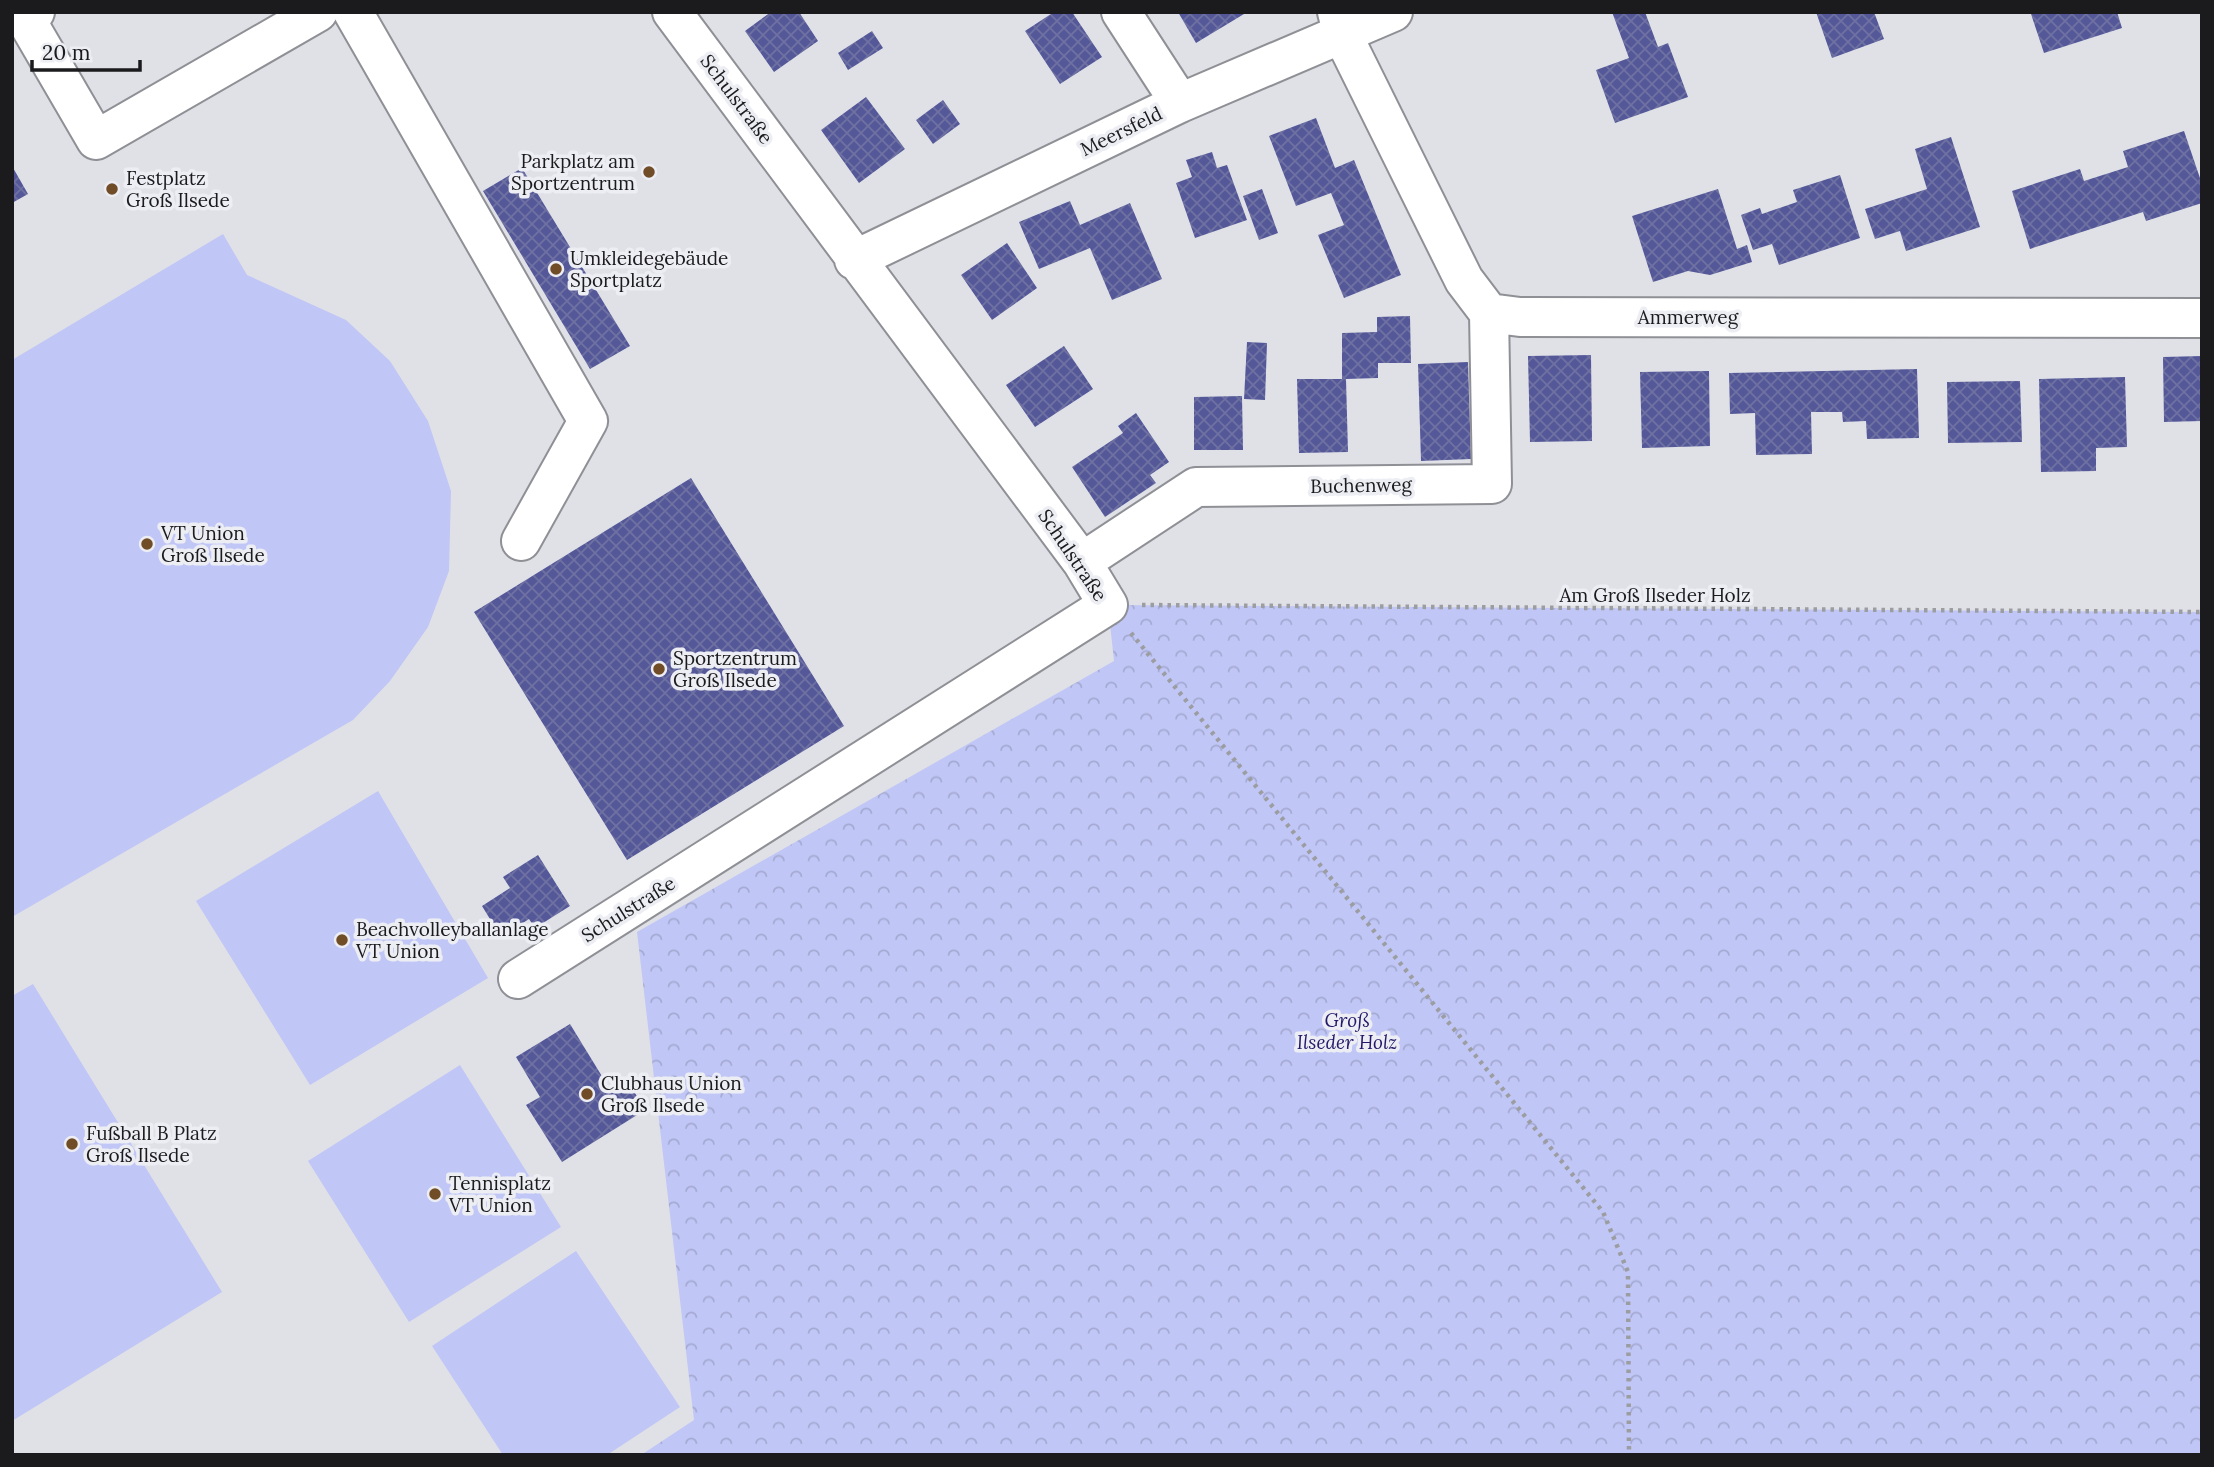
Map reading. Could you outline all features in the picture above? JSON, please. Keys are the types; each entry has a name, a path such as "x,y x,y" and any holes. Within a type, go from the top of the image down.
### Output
{"street":[{"path":"35,12 25,18 96,140 318,12"},
{"path":"353,12 588,421 521,541"},
{"name":"Schulstraße","path":"519,979 1108,605 1082,562 854,260 672,12"},
{"path":"1121,12 1181,103"},
{"name":"Meersfeld","path":"854,260 1340,24 1392,12"},
{"path":"1340,24 1464,280 1489,313"},
{"name":"Ammerweg","path":"1489,313 1520,317 2202,318"},
{"name":"Buchenweg","path":"1082,562 1196,486 1492,484 1489,313"}],"path":[{"name":"Am Groß Ilseder Holz","path":"1108,605 2202,612"},
{"path":"1108,605 1603,1212 1628,1272 1629,1455"}],"green space":[{"path":"223,234 247,275 346,320 390,361 428,421 451,491 449,571 428,627 390,681 353,720 12,917 12,360"},
{"name":"Groß Ilseder Holz","path":"1108,605 2202,612 2202,1455 641,1455 694,1420 637,932 1114,661"},
{"name":"Beachvolleyballanlage VT Union","path":"378,791 488,978 310,1085 196,901"},
{"name":"Fußball B Platz Groß Ilsede","path":"33,984 222,1292 12,1421 12,996"},
{"name":"Tennisplatz VT Union","path":"460,1065 561,1227 409,1322 308,1161"},
{"name":"Tennisplatz VT Union","path":"576,1251 680,1407 607,1455 503,1455 432,1346"}],"building":[{"path":"771,12 799,12 818,41 774,72 745,31"},
{"path":"1054,12 1072,12 1102,57 1060,84 1025,31"},
{"path":"1178,12 1243,12 1244,14 1196,43"},
{"path":"1612,12 1645,12 1658,47 1668,43 1688,97 1615,123 1596,70 1629,58"},
{"path":"1816,12 1874,12 1884,39 1832,58"},
{"path":"2117,12 2122,28 2044,53 2031,14"},
{"path":"872,31 883,48 848,70 838,53"},
{"path":"866,97 905,149 859,183 821,130"},
{"path":"943,100 960,124 933,144 916,120"},
{"path":"1316,118 1335,168 1354,160 1401,275 1344,298 1318,235 1344,225 1331,193 1296,206 1269,136"},
{"path":"2184,131 2202,184 2202,203 2146,221 2143,212 2030,249 2012,191 2080,169 2084,181 2128,167 2123,151"},
{"path":"1951,137 1980,227 1906,251 1900,231 1875,239 1865,209 1927,189 1915,149"},
{"path":"1212,152 1217,168 1227,165 1247,220 1195,238 1176,183 1192,177 1186,160"},
{"path":"12,166 28,194 12,203"},
{"name":"Umkleidegebäude Sportplatz","path":"522,168 630,346 590,369 483,191"},
{"path":"1840,175 1860,238 1779,265 1772,244 1753,250 1741,215 1760,208 1762,214 1797,202 1793,190"},
{"path":"1262,189 1278,233 1259,240 1243,196"},
{"path":"1718,189 1737,249 1747,245 1752,262 1710,275 1688,271 1653,282 1632,216"},
{"path":"1070,201 1080,225 1130,203 1162,279 1112,300 1090,248 1039,269 1019,222"},
{"path":"1007,243 1037,288 992,320 961,275"},
{"path":"1410,316 1411,363 1378,363 1378,378 1346,379 1348,452 1299,453 1297,379 1342,379 1342,333 1377,332 1377,317"},
{"path":"1247,342 1267,343 1265,400 1244,399"},
{"path":"1064,346 1093,389 1035,427 1006,385"},
{"path":"1591,355 1592,441 1530,442 1528,356"},
{"path":"2202,356 2202,421 2164,422 2163,357"},
{"path":"1468,362 1471,459 1421,461 1418,364"},
{"path":"1917,369 1919,438 1867,439 1866,421 1843,422 1842,412 1811,412 1812,454 1756,455 1755,413 1730,414 1729,373"},
{"path":"1709,371 1710,446 1642,448 1640,372"},
{"path":"2125,377 2127,447 2096,448 2096,471 2041,472 2039,379"},
{"path":"2020,381 2022,442 1948,443 1947,382"},
{"path":"1242,396 1243,450 1194,450 1194,397"},
{"path":"1136,413 1169,462 1150,475 1156,483 1105,517 1072,467 1123,433 1118,426"},
{"name":"Sportzentrum Groß Ilsede","path":"691,478 844,726 627,860 474,612"},
{"path":"538,855 570,906 535,928 529,919 501,937 482,906 510,888 503,877"},
{"name":"Clubhaus Union Groß Ilsede","path":"570,1024 611,1091 628,1081 645,1110 562,1162 526,1105 540,1097 516,1057"}],"place":[{"name":"Parkplatz am Sportzentrum","path":"649,172"},
{"name":"Festplatz Groß Ilsede","path":"112,189"},
{"name":"Umkleidegebäude Sportplatz","path":"556,269"},
{"name":"VT Union Groß Ilsede","path":"147,544"},
{"name":"Sportzentrum Groß Ilsede","path":"659,669"},
{"name":"Beachvolleyballanlage VT Union","path":"342,940"},
{"name":"Clubhaus Union Groß Ilsede","path":"587,1094"},
{"name":"Fußball B Platz Groß Ilsede","path":"72,1144"},
{"name":"Tennisplatz VT Union","path":"435,1194"}]}
